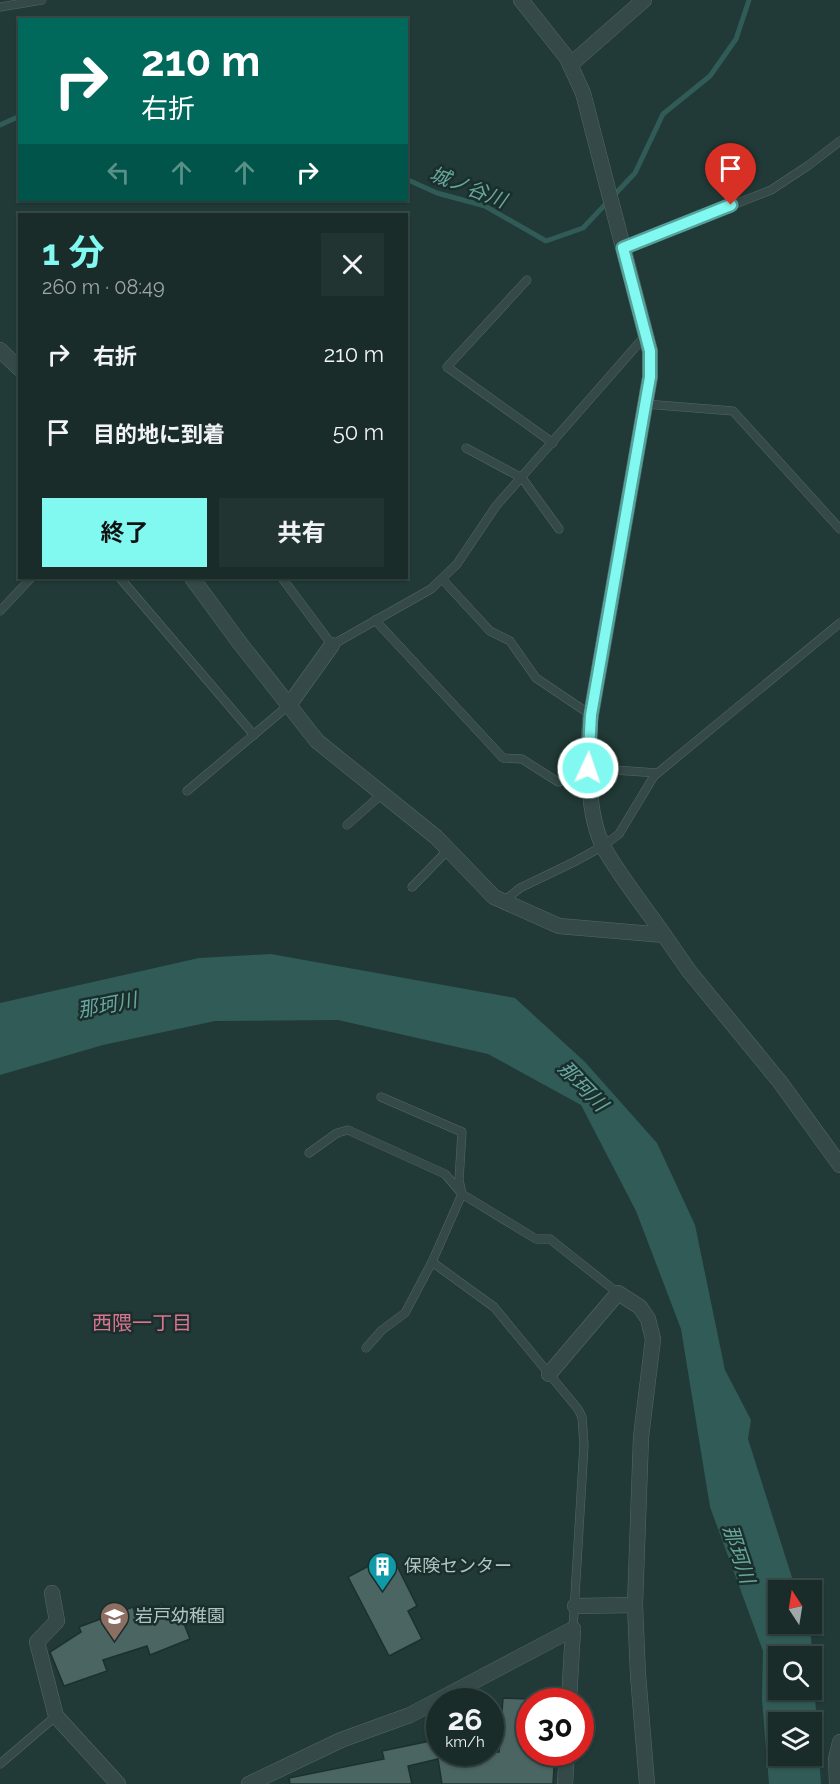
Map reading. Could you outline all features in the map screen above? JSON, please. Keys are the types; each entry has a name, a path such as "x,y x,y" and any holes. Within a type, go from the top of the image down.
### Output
{"street":[{"path":"521,0 556,43 570,65 583,93 650,351 645,404 591,715 588,771 594,815 603,846 688,971 780,1082 840,1165"},
{"path":"570,65 644,0"},
{"path":"0,350 18,367"},
{"path":"193,579 317,741 436,837 494,897 560,926 664,935"},
{"path":"289,705 332,645"},
{"path":"549,1374 618,1293 640,1307 648,1319 653,1339 641,1437 635,1605 647,1784"},
{"path":"52,1593 57,1621 37,1642 56,1716 118,1784"},
{"path":"575,1606 635,1605"},
{"path":"570,1688 573,1629"},
{"path":"249,1784 341,1740 410,1714 573,1629"},
{"path":"837,1784 836,1760 840,1742"},
{"path":"565,1784 566,1766"}],"lane":[{"path":"0,7 42,0"},
{"path":"623,248 771,190 840,141"},
{"path":"527,280 447,367 553,443"},
{"path":"283,579 332,645 431,589 456,564 496,506 646,335"},
{"path":"645,404 733,411 840,529"},
{"path":"466,448 522,478 559,528"},
{"path":"0,611 30,579"},
{"path":"121,579 254,735"},
{"path":"442,579 490,631 510,641 536,678 591,715"},
{"path":"375,620 502,758 522,759 558,782 588,771 657,773"},
{"path":"504,901 520,888 603,846 619,834 657,773 840,623"},
{"path":"187,790 289,705"},
{"path":"347,825 382,794"},
{"path":"412,887 448,850"},
{"path":"366,1348 382,1330 405,1313 432,1262 462,1194 459,1180 462,1132 381,1097"},
{"path":"309,1153 337,1133 348,1130 445,1174 462,1194 536,1239 550,1239 618,1293"},
{"path":"432,1262 494,1307 582,1417 584,1445 573,1629"},
{"path":"0,1764 56,1716"}],"water":[{"name":"那珂川","path":"271,954 515,998 585,1062 657,1143 695,1225 725,1370 751,1420 748,1439 793,1580 768,1580 768,1634 810,1634 811,1638 812,1646 768,1646 768,1700 815,1700 816,1712 768,1712 768,1766 820,1766 821,1784 769,1784 762,1700 763,1651 710,1507 681,1329 636,1211 581,1105 488,1054 338,1020 215,1021 103,1045 0,1075 0,1003 199,958"}],"building":[{"name":"保険センター","path":"391,1554 417,1606 408,1611 422,1639 389,1656 348,1577"},
{"path":"162,1604 167,1614 179,1611 190,1639 150,1655 147,1646 103,1660 107,1671 64,1686 50,1652 81,1632 79,1627 133,1607 135,1614"},
{"path":"504,1698 516,1698 516,1766 554,1766 553,1784 442,1784 439,1766 504,1766"},
{"path":"426,1742 426,1762 408,1766 412,1784 290,1784 289,1778 384,1759 382,1751"}],"waterway":[{"name":"城ノ谷川","path":"408,180 437,193 485,206 546,241 583,228 635,173 663,114 710,76 736,39 749,0"},
{"name":"城ノ谷川","path":"0,125 18,117"}],"place":[{"name":"保険センター","path":"383,1592"},
{"name":"岩戸幼稚園","path":"114,1642"}],"district":[{"name":"西隈一丁目","path":"142,1323"}],"route":[{"path":"588,768 590,721 650,377 650,351 623,248 731,205"}]}
